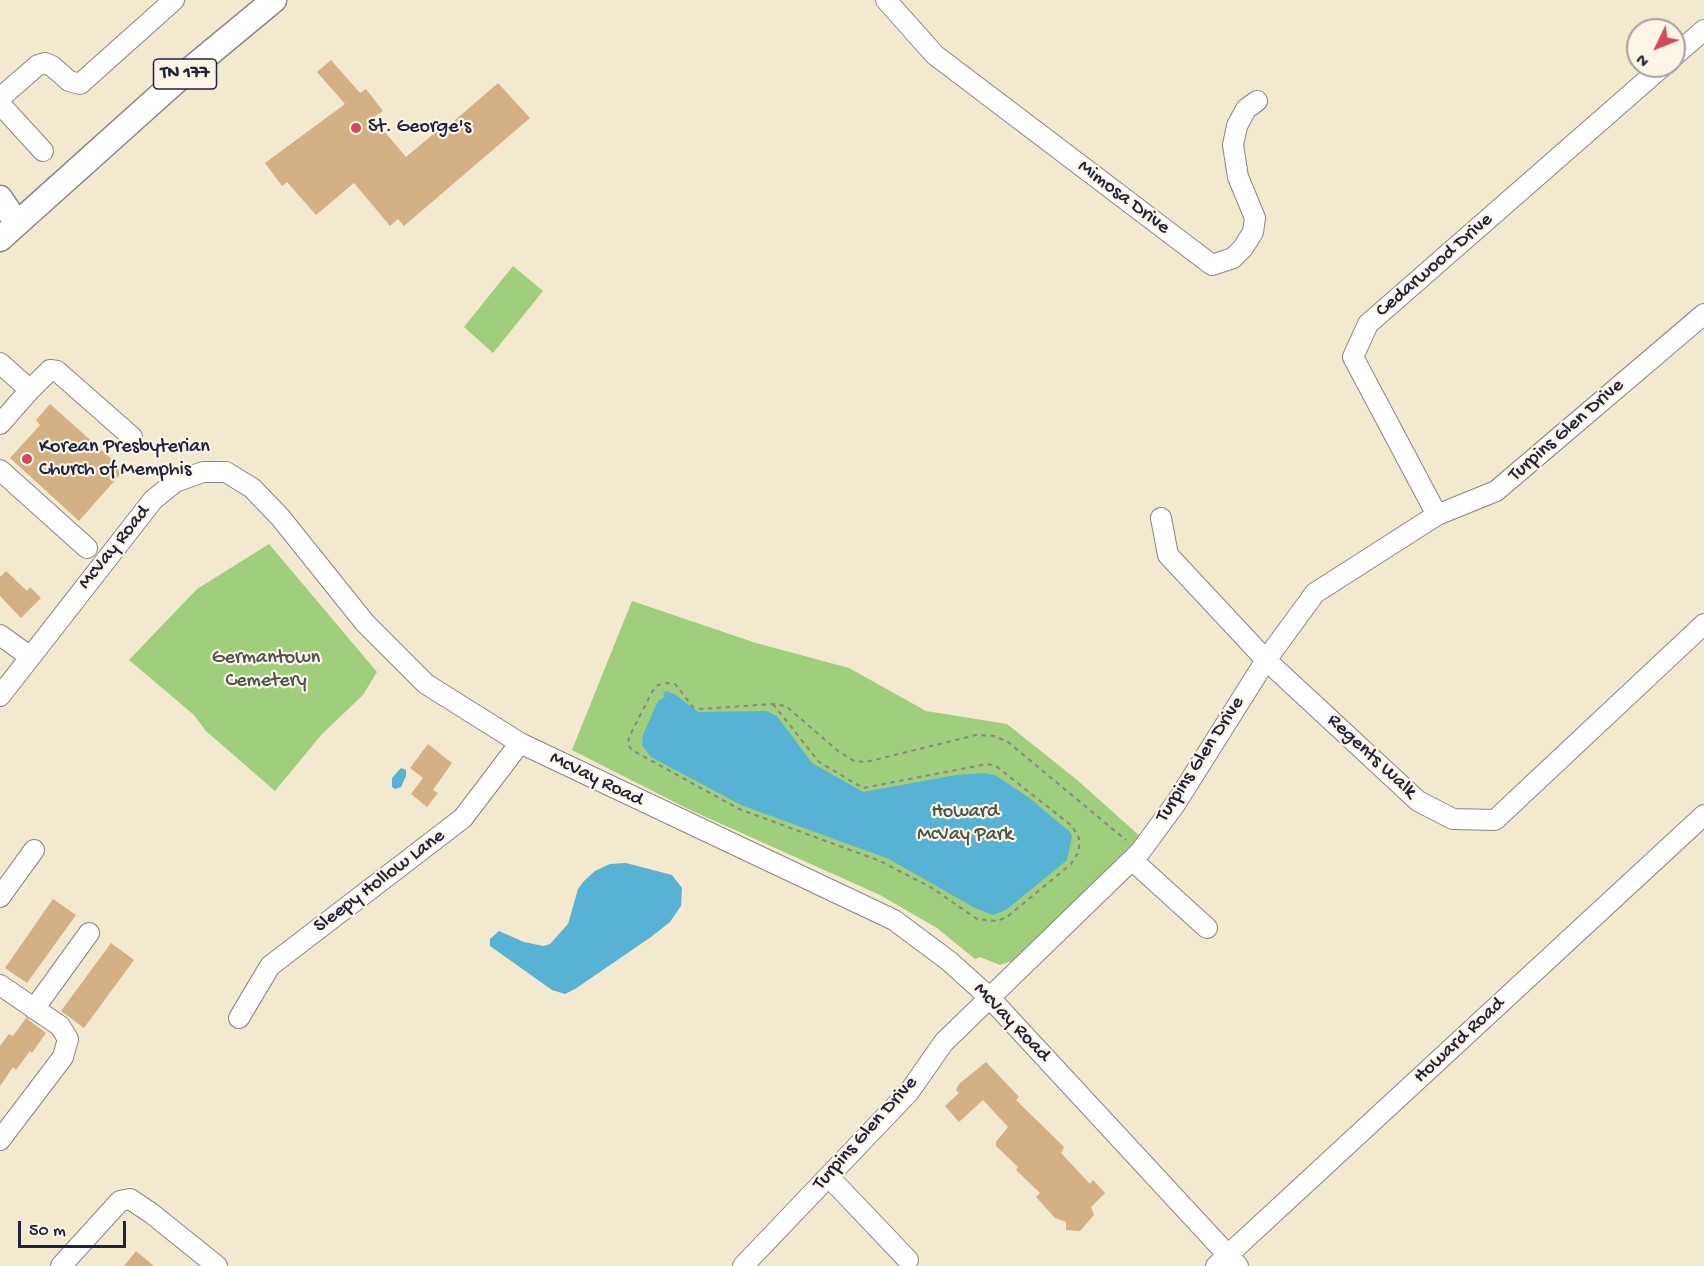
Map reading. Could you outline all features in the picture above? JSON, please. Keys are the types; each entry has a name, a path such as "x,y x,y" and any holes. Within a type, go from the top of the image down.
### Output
{"main road":[{"name":"TN 177","path":"8,230 170,87 274,0"},
{"path":"0,198 8,230"}],"street":[{"path":"0,98 38,65 45,63 69,81 80,84 174,0"},
{"name":"Mimosa Drive","path":"886,0 935,55 1212,265 1233,258 1243,248 1253,232 1255,218 1238,177 1233,146 1237,126 1246,109 1257,101"},
{"path":"1686,46 1704,30"},
{"name":"Cedarwood Drive","path":"1437,515 1353,357 1368,324 1649,78"},
{"path":"0,104 44,151"},
{"name":"Turpins Glen Drive","path":"743,1266 909,1092 944,1042 1136,856 1176,803 1266,660 1314,593 1437,515 1496,491 1704,314"},
{"path":"0,363 30,390"},
{"path":"0,424 50,370 57,371 132,437"},
{"path":"0,471 87,548"},
{"name":"McVay Road","path":"0,696 153,500 175,482 203,472 225,472 252,488 273,509 364,623 426,684 520,743 894,920 949,961 988,997 1227,1262"},
{"name":"Regents Walk","path":"1161,518 1168,555 1266,660 1418,801 1453,819 1495,820 1704,624"},
{"path":"0,635 29,656"},
{"name":"Sleepy Hollow Lane","path":"239,1018 270,966 463,818 520,743"},
{"name":"Howard Road","path":"1227,1262 1704,815"},
{"path":"0,897 34,850"},
{"path":"1136,856 1207,928"},
{"path":"34,1009 89,933"},
{"path":"0,985 51,1020 66,1032 68,1039 66,1049 0,1140"},
{"path":"829,1177 908,1260"},
{"path":"61,1266 120,1201 130,1199 152,1213 216,1266"}],"path":[{"path":"773,704 819,762 863,788 987,764 996,766 1072,826 1078,838 1079,851 1071,864 1007,917 998,921 977,919 932,888 880,861 739,809 632,750 628,745 629,737 657,685 675,684 693,707 701,709 773,704 786,706 838,751 854,761 866,762 976,735 994,736 1008,741 1136,856"}],"green space":[{"path":"513,266 543,291 493,353 464,327"},
{"name":"Germantown Cemetery","path":"269,544 377,672 363,695 322,734 275,791 206,731 194,715 129,660 197,589"},
{"name":"Howard McVay Park","path":"632,601 756,643 849,668 926,711 1007,724 1076,779 1142,838 1012,961 1000,965 980,957 975,959 937,928 880,895 688,809 572,750"}],"water":[{"path":"666,691 676,695 698,712 766,711 777,716 812,763 863,792 956,775 983,773 995,775 1028,797 1070,832 1072,836 1067,860 1006,910 993,915 975,908 889,859 741,805 651,757 642,745 643,735 658,701 665,697 663,694"},
{"path":"401,768 406,770 406,776 401,787 395,789 392,787 392,778"},
{"path":"626,863 672,875 682,888 681,906 670,922 651,937 575,989 565,994 552,990 490,946 490,939 499,931 524,942 543,946 550,944 568,924 578,889 584,881 595,871 610,864"}],"building":[{"path":"331,60 360,93 366,89 383,111 373,118 406,157 437,131 439,134 498,83 530,118 404,226 398,219 390,226 354,183 316,215 287,182 282,186 265,163 345,104 317,72"},
{"path":"50,404 124,470 79,521 10,458 40,425 36,420"},
{"path":"6,571 27,591 30,587 41,598 21,618 0,596 0,577"},
{"path":"428,744 452,763 433,790 438,793 427,807 411,794 423,778 410,768"},
{"path":"53,899 76,915 27,983 5,968"},
{"path":"111,943 134,960 84,1028 61,1011"},
{"path":"26,1018 46,1033 16,1070 13,1067 0,1086 0,1046 9,1034 13,1036"},
{"path":"986,1062 1019,1097 1016,1100 1064,1147 1061,1153 1090,1184 1093,1180 1105,1193 1091,1207 1094,1215 1080,1231 1066,1230 1066,1222 1055,1218 1036,1197 1040,1193 1016,1170 1018,1167 996,1146 996,1142 1008,1127 983,1100 959,1122 945,1106 959,1093 956,1090 959,1084"},
{"path":"136,1251 154,1266 124,1266"}],"place":[{"name":"St. George's","path":"356,128"},
{"name":"Korean Presbyterian Church of Memphis","path":"27,459"}]}
